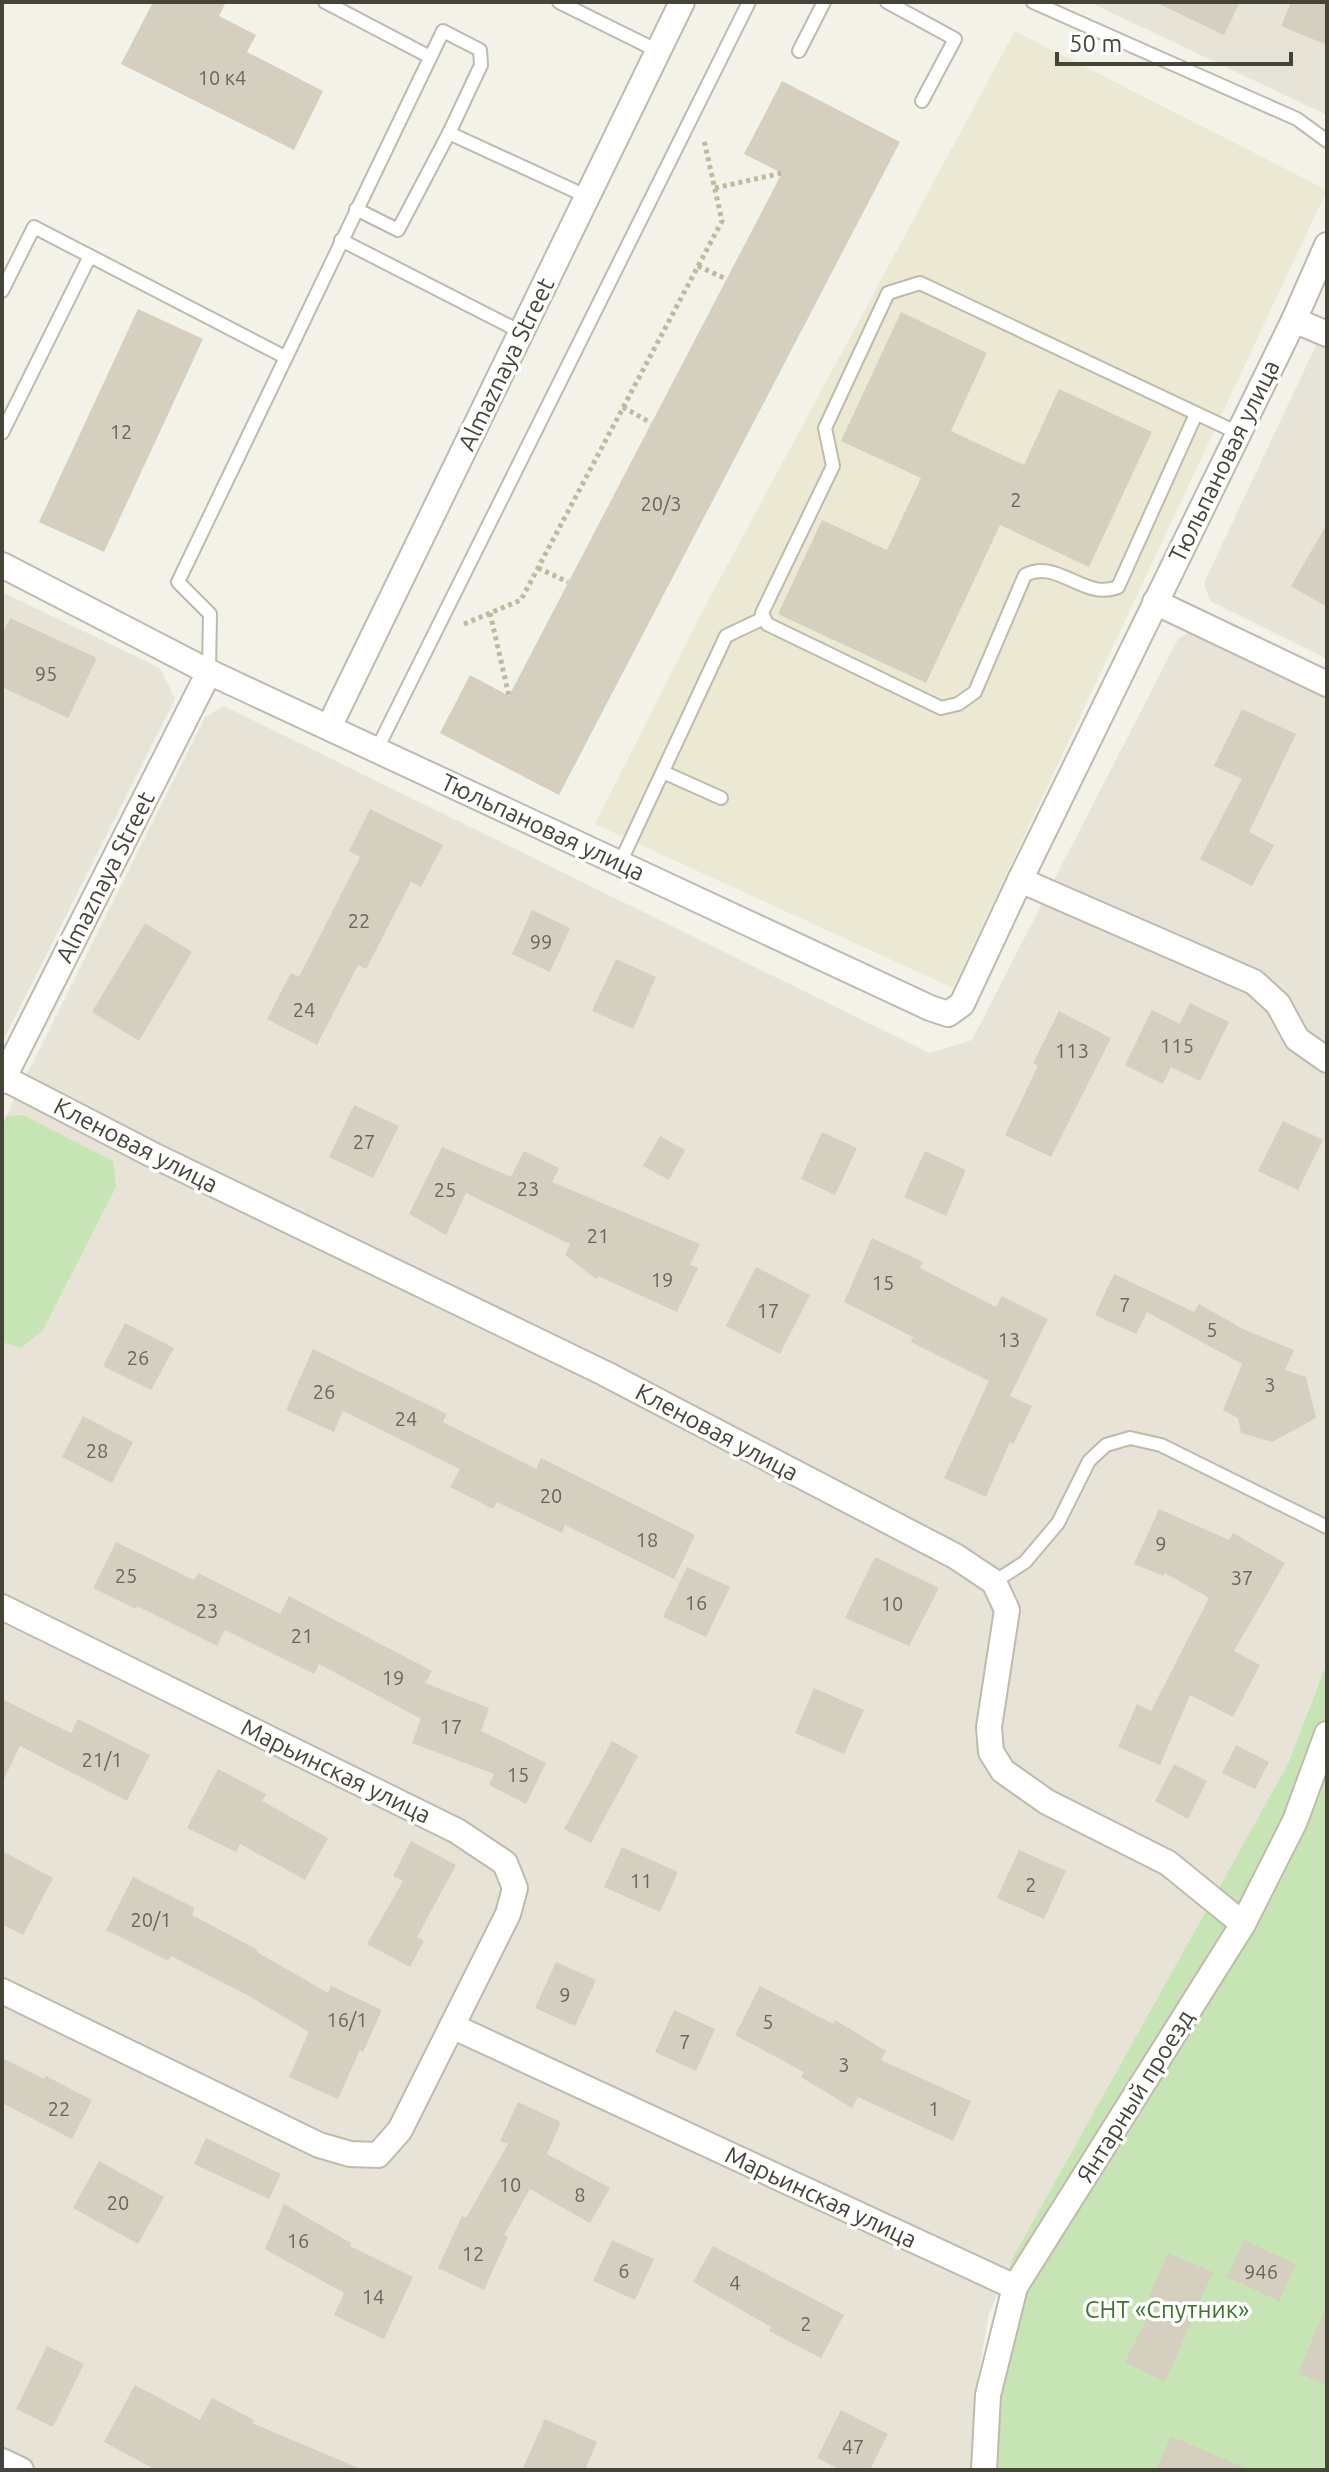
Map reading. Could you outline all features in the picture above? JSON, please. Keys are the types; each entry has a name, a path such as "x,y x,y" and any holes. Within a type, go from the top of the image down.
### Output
{"street":[{"name":"Almaznaya Street","path":"329,727 682,2"},
{"name":"Тюльпановая улица","path":"2,565 209,672 948,1014 962,1004 1294,320 1327,245"},
{"path":"1294,320 1327,334"},
{"path":"1155,602 1327,684"},
{"name":"Almaznaya Street","path":"3,1078 209,672"},
{"path":"1020,880 1254,982 1278,1004 1297,1039 1327,1060"},
{"name":"Кленовая улица","path":"3,1078 151,1154 604,1373 955,1556 994,1582"},
{"path":"994,1582 1007,1610 989,1727 991,1752 1003,1771 1047,1802 1168,1863 1243,1924"},
{"name":"Марьинская улица","path":"2,1607 457,1831 505,1863 515,1888 508,1914 400,2130 378,2155 350,2154 319,2145 2,1991"},
{"name":"Янтарный проезд","path":"984,2470 988,2395 1015,2287 1243,1924 1295,1821 1327,1734"},
{"name":"Марьинская улица","path":"452,2026 1015,2287"},
{"path":"2,2461 21,2470"}],"lane":[{"path":"325,2 430,57"},
{"path":"559,2 658,51"},
{"path":"377,749 749,2"},
{"path":"799,51 824,2"},
{"path":"887,2 955,39 922,101"},
{"path":"1033,2 1297,119 1327,141"},
{"path":"209,672 210,614 178,582 341,240 356,209 430,57 443,31 480,50 481,65 398,230 356,209"},
{"path":"449,133 588,197"},
{"path":"2,291 34,227 285,357"},
{"path":"341,240 521,332"},
{"path":"2,433 90,256"},
{"path":"1196,414 1118,587 1095,591 1053,571 1036,569 1025,575 975,692 958,704 941,708 767,624 764,618 762,613 833,466 825,428 888,293 920,283 1238,433"},
{"path":"620,863 726,636 764,618"},
{"path":"663,772 721,798"},
{"path":"994,1582 1025,1562 1058,1523 1089,1461 1106,1445 1130,1438 1161,1445 1327,1527"}],"path":[{"path":"433,637 521,600 722,221 697,107"},
{"path":"715,188 782,173"},
{"path":"698,266 726,279"},
{"path":"623,407 651,423"},
{"path":"538,568 568,582"},
{"path":"490,613 509,696"}],"shaded area":[{"path":"1089,2 1327,2 1327,115"},
{"path":"1015,31 1327,190 953,988 595,824 700,616"},
{"path":"1327,322 1327,659 1210,601 1204,583"},
{"path":"2,592 160,668 175,699 2,1043"},
{"path":"1192,631 1327,697 1327,1679 1247,1880 1010,2264 989,2314 978,2377 974,2470 2,2470 2,1124 205,717 224,706 930,1053 972,1040 1178,639"}],"green space":[{"path":"23,1115 113,1161 116,1187 43,1330 21,1348 2,1342 2,1126 7,1116"},
{"name":"СНТ «Спутник»","path":"1327,1663 1327,2470 982,2470 976,2410 1011,2261 1288,1764"}],"building":[{"path":"153,2 226,2 219,16 256,35 247,52 323,91 294,150 121,64"},
{"path":"1155,2 1240,2 1224,35"},
{"path":"1291,2 1327,2 1327,45 1281,26"},
{"path":"782,81 900,142 559,795 440,733 470,675 509,696 782,173 744,154"},
{"path":"138,309 203,339 104,552 39,522"},
{"path":"901,312 987,353 951,431 1024,465 1059,389 1152,432 1089,567 1000,525 926,683 778,614 822,520 887,550 921,478 841,441"},
{"path":"1327,524 1327,607 1291,586"},
{"path":"10,618 97,658 68,718 2,687 2,635"},
{"path":"1242,709 1296,734 1249,832 1274,845 1252,886 1200,859 1242,779 1214,766"},
{"path":"370,809 443,845 421,887 411,882 366,969 358,965 317,1045 267,1019 291,973 299,977 360,857 349,851"},
{"path":"532,910 570,928 550,972 512,954"},
{"path":"145,923 192,952 139,1041 92,1012"},
{"path":"616,959 656,977 633,1029 592,1011"},
{"path":"1190,1003 1229,1022 1200,1081 1171,1067 1163,1084 1125,1065 1152,1010 1180,1024"},
{"path":"1059,1011 1111,1038 1051,1157 1005,1135 1038,1066 1033,1063"},
{"path":"354,1105 399,1126 373,1178 329,1157"},
{"path":"1283,1121 1323,1140 1298,1190 1258,1171"},
{"path":"822,1132 857,1148 835,1195 801,1179"},
{"path":"660,1136 685,1150 669,1180 643,1166"},
{"path":"442,1147 511,1177 524,1151 559,1168 552,1182 700,1244 690,1265 698,1268 677,1312 598,1276 596,1279 565,1255 570,1244 466,1193 446,1235 409,1214"},
{"path":"925,1151 966,1170 946,1216 904,1197"},
{"path":"872,1238 923,1262 920,1268 996,1307 1002,1296 1048,1319 1010,1396 1032,1406 1013,1444 1010,1442 986,1497 944,1478 989,1381 911,1342 913,1337 844,1302"},
{"path":"756,1267 810,1295 780,1354 726,1326"},
{"path":"1114,1274 1194,1312 1199,1304 1245,1330 1294,1350 1285,1370 1306,1377 1316,1418 1272,1442 1241,1433 1238,1418 1223,1410 1242,1364 1147,1312 1136,1334 1095,1315"},
{"path":"125,1323 174,1348 151,1390 103,1366"},
{"path":"313,1349 447,1414 443,1422 536,1469 541,1458 695,1535 674,1579 565,1525 562,1533 497,1502 493,1509 450,1487 460,1469 343,1411 334,1432 286,1410"},
{"path":"83,1416 133,1442 112,1483 62,1457"},
{"path":"1159,1509 1229,1540 1233,1533 1285,1563 1234,1651 1260,1665 1233,1717 1190,1695 1160,1765 1118,1747 1137,1704 1151,1711 1209,1598 1165,1573 1164,1576 1134,1564"},
{"path":"116,1542 194,1580 198,1573 280,1614 289,1596 432,1671 425,1683 489,1708 481,1731 546,1763 526,1804 489,1785 494,1774 412,1743 421,1719 319,1664 314,1674 225,1630 217,1646 93,1588"},
{"path":"875,1557 939,1588 909,1646 845,1618"},
{"path":"687,1567 730,1587 706,1637 663,1617"},
{"path":"814,1688 864,1710 844,1754 795,1733"},
{"path":"2,1699 71,1733 78,1719 150,1755 127,1801 20,1746 2,1783"},
{"path":"612,1741 638,1756 591,1843 564,1829"},
{"path":"1236,1745 1269,1762 1255,1789 1222,1773"},
{"path":"1174,1764 1207,1781 1188,1819 1155,1801"},
{"path":"218,1769 266,1794 262,1801 328,1838 305,1880 240,1844 236,1852 187,1828"},
{"path":"411,1841 456,1865 417,1937 424,1941 410,1967 367,1944 403,1881 393,1876"},
{"path":"622,1847 678,1872 660,1912 604,1887"},
{"path":"1019,1850 1066,1871 1044,1919 997,1898"},
{"path":"2,1851 53,1878 23,1935 2,1924"},
{"path":"133,1877 195,1908 192,1915 258,1950 328,1993 331,1986 382,2010 338,2099 289,2077 309,2032 249,1996 171,1956 168,1961 106,1930"},
{"path":"556,1962 596,1980 575,2026 535,2008"},
{"path":"760,1986 833,2024 835,2020 886,2051 881,2060 971,2101 953,2141 858,2097 852,2108 801,2077 804,2072 735,2035"},
{"path":"674,2010 715,2029 696,2071 655,2052"},
{"path":"2,2058 92,2100 72,2139 2,2103"},
{"path":"518,2102 561,2122 547,2154 610,2188 590,2223 530,2189 504,2235 508,2237 484,2290 438,2268 462,2216 466,2218 508,2144 500,2141"},
{"path":"206,2138 281,2174 269,2199 194,2164"},
{"path":"99,2161 164,2197 138,2244 73,2208"},
{"path":"284,2204 351,2243 350,2246 413,2277 384,2339 334,2315 344,2293 265,2249"},
{"path":"612,2240 654,2259 635,2300 593,2281"},
{"path":"1244,2240 1296,2264 1279,2301 1227,2277"},
{"path":"713,2246 844,2315 821,2358 769,2331 771,2327 693,2282"},
{"path":"1168,2253 1213,2272 1165,2382 1125,2362 1155,2302 1148,2299"},
{"path":"1327,2306 1327,2385 1298,2374"},
{"path":"47,2346 84,2364 53,2427 16,2409"},
{"path":"135,2385 200,2420 212,2398 254,2420 252,2423 363,2470 156,2470 104,2442"},
{"path":"841,2410 888,2434 870,2470 841,2470 817,2458"},
{"path":"545,2419 597,2442 585,2470 522,2470"},
{"path":"1171,2436 1250,2470 1156,2470"}]}
